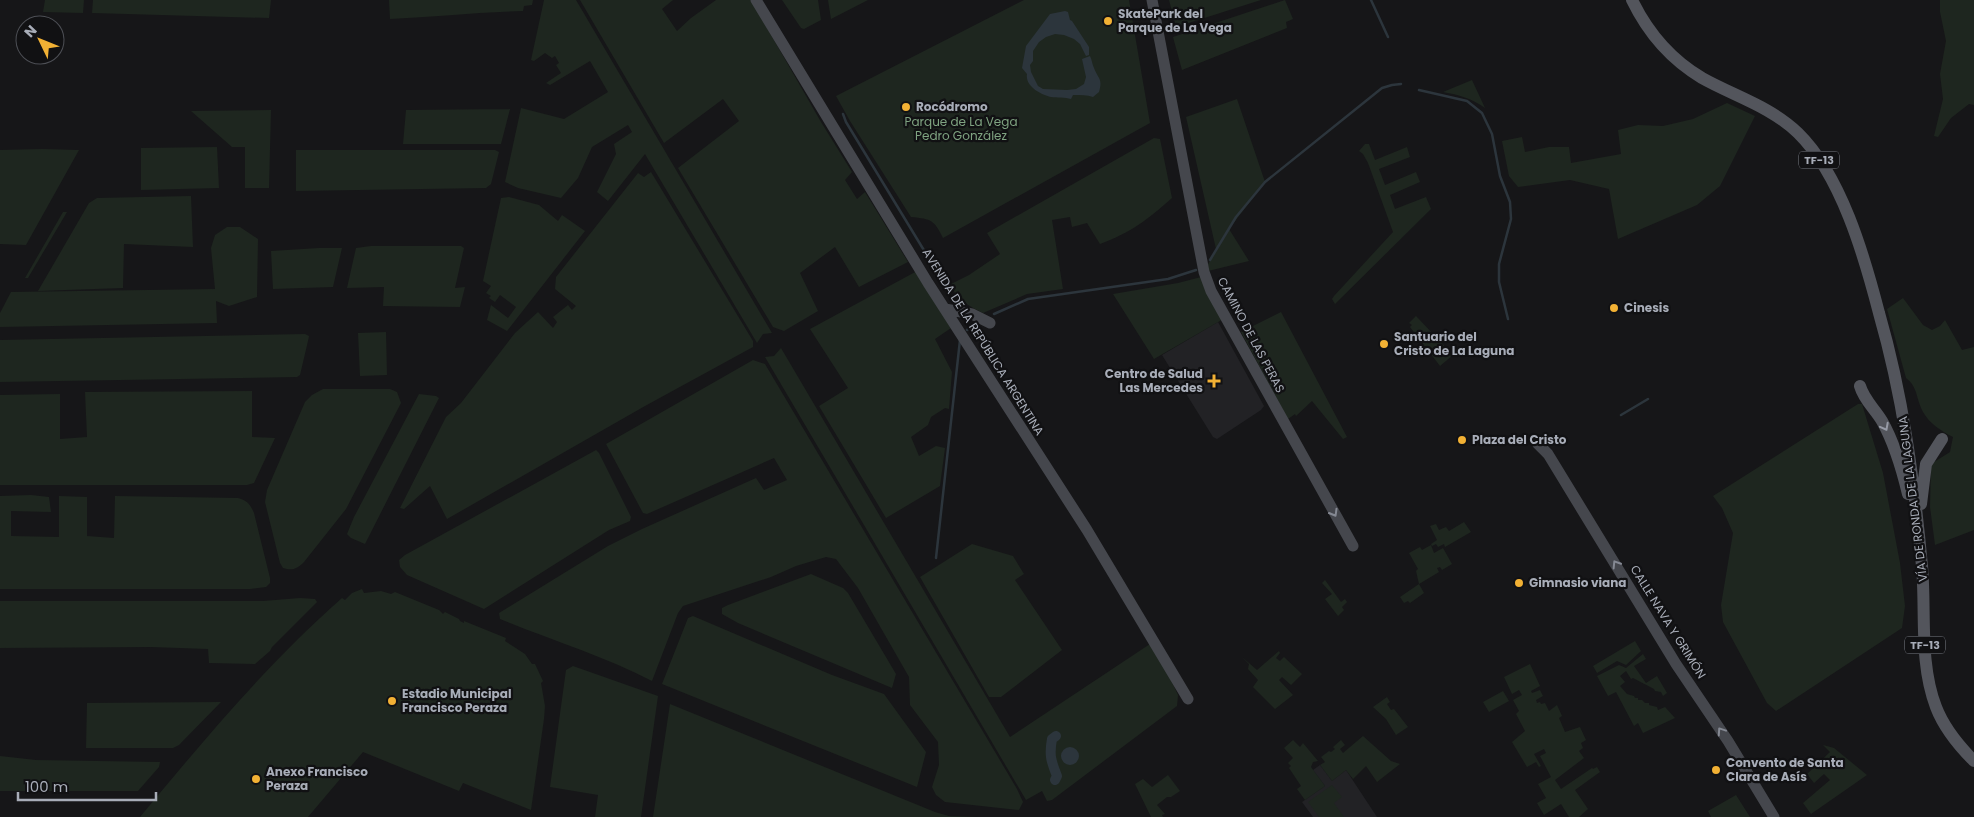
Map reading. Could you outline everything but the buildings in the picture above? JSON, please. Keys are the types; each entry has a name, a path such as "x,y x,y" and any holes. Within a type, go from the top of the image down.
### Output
{"main road":[{"name":"VÍA DE RONDA DE LA LAGUNA","path":"1632,0 1654,37 1670,54 1703,78 1755,103 1780,118 1797,132 1813,150 1840,198 1880,313 1908,437 1918,516 1929,680 1936,706 1948,730 1974,761"},
{"path":"1860,386 1863,395 1881,419 1891,439 1901,467 1910,503 1918,516"},
{"path":"1918,516 1926,464 1942,439"}],"street":[{"name":"AVENIDA DE LA REPÚBLICA ARGENTINA","path":"756,0 945,309 1087,530 1188,699"},
{"name":"CAMINO DE LAS PERAS","path":"1152,0 1204,272 1211,291 1353,546"},
{"path":"945,309 972,314 990,323"},
{"name":"CALLE NAVA Y GRIMÓN","path":"1537,443 1548,454 1676,664 1728,741 1774,817"}],"shaded area":[{"path":"1068,12 1070,20 1089,47 1089,55 1086,56 1080,44 1074,39 1055,34 1039,42 1033,51 1033,61 1030,65 1031,72 1038,86 1043,89 1076,89 1084,84 1086,77 1082,59 1090,56 1100,79 1099,92 1093,97 1073,95 1071,99 1047,96 1031,86 1028,82 1027,74 1022,68 1026,46 1050,14"},
{"name":"Centro de Salud Las Mercedes","path":"1218,322 1264,406 1261,410 1217,439 1213,437 1162,355"},
{"path":"1066,747 1074,747 1079,752 1077,763 1066,765 1061,760 1061,752"},
{"path":"1320,765 1332,781 1346,770 1377,817 1313,817 1302,802 1325,786 1313,770"}],"green space":[{"path":"45,0 84,0 83,13 43,12"},
{"path":"93,0 271,0 269,18 92,13"},
{"path":"389,0 533,0 532,5 524,6 523,11 390,19"},
{"path":"544,0 576,0 772,333 763,334 757,343 645,154 608,201 597,192 616,154 614,144 632,132 628,125 592,147 578,178 561,198 518,188 505,182 521,108 564,119 608,92 590,61 550,85 546,83 561,73 556,65 559,63 555,56 552,58 545,53 534,61 531,60"},
{"path":"580,0 673,0 662,9 677,31 716,0 751,0 852,172 845,180 857,199 865,192 908,262 859,287 835,247 800,273 818,311 784,331 773,327 678,168 739,121 723,99 664,143"},
{"path":"782,0 818,0 821,20 804,29 801,28"},
{"path":"828,0 868,0 831,19"},
{"name":"Parque de La Vega Pedro González","path":"1024,0 1129,0 1150,123 943,238 932,222 911,217 836,96"},
{"path":"1169,0 1261,0 1176,27"},
{"path":"1285,0 1293,19 1286,22 1287,28 1182,70 1173,37"},
{"path":"1940,0 1974,0 1974,105 1969,104 1951,118 1938,137 1934,136 1943,99 1940,74 1946,41 1940,12"},
{"path":"1472,80 1485,108 1465,97 1443,92"},
{"path":"1237,99 1265,182 1229,229 1249,261 1204,272 1216,249 1186,117"},
{"path":"1727,103 1755,116 1720,186 1697,205 1618,239 1609,189 1570,180 1518,187 1509,176 1502,141 1522,137 1525,152 1549,147 1569,147 1571,163 1621,154 1618,130 1638,125 1663,126 1693,119"},
{"path":"510,109 501,144 403,144 406,110"},
{"path":"271,110 269,188 245,188 245,147 232,147 191,111"},
{"path":"1154,138 1160,139 1172,198 1139,225 1100,244 1087,223 1072,227 1070,217 1052,220 1063,289 1027,294 983,313 964,302 949,285 969,275 1000,254 987,233"},
{"path":"1365,144 1369,144 1375,160 1407,147 1410,157 1379,169 1385,185 1416,172 1420,182 1390,195 1395,209 1426,197 1431,209 1335,304 1332,299 1334,296 1393,232 1368,163 1359,151"},
{"path":"217,147 219,188 141,190 141,148"},
{"path":"0,150 79,150 26,245 0,244"},
{"path":"296,150 495,150 499,152 491,184 486,188 296,191"},
{"path":"651,172 753,341 753,347 447,519 430,486 404,509 400,508 446,417 461,403 515,333 538,312 553,328 557,322 553,317 568,305 572,310 576,306 555,289 556,277 638,173 644,177"},
{"path":"191,196 193,247 124,244 123,288 38,291 89,203 97,198"},
{"path":"509,197 539,205 558,221 562,215 585,231 507,331 487,320 491,305 508,318 516,307 500,295 495,302 489,298 491,296 486,293 491,286 483,281 501,198"},
{"path":"63,212 67,212 28,278 25,278"},
{"path":"227,227 240,227 258,239 257,297 229,306 216,301 217,323 0,327 0,313 11,292 215,289 211,248 215,235"},
{"path":"371,246 461,246 464,248 455,288 465,287 460,307 383,306 384,287 347,288 356,248"},
{"path":"342,248 333,287 273,289 271,251"},
{"path":"917,271 951,328 935,339 952,372 949,409 945,408 931,417 928,425 911,437 919,456 936,446 945,448 940,486 886,518 819,406 848,388 810,329"},
{"path":"1205,276 1225,318 1154,359 1113,294 1178,283"},
{"path":"1903,298 1923,325 1932,330 1940,326 1945,320 1962,350 1974,347 1974,530 1935,545 1930,507 1931,464 1950,452 1953,437 1936,427 1929,420 1923,412 1913,385 1906,378 1887,309"},
{"path":"1281,312 1347,437 1343,439 1312,401 1296,416 1295,414 1288,419 1241,332"},
{"path":"1416,316 1453,355 1440,366 1410,327 1412,325 1409,323"},
{"path":"386,332 387,375 360,376 358,333"},
{"path":"305,334 309,336 300,375 297,377 0,382 0,340"},
{"path":"781,348 1010,737 1153,642 1178,695 1177,706 1052,800 1047,801 1042,791 1026,800 765,357 774,356"},
{"path":"753,360 765,364 1017,789 1023,802 1019,810 945,802 936,795 932,787 939,765 938,742 910,705 909,677 858,588 836,559 826,557 796,566 771,577 683,606 678,613 652,681 596,656 500,619 499,613 608,546 642,529 756,478 764,490 787,480 774,458 647,514 643,513 606,444"},
{"path":"323,389 390,389 397,392 401,403 346,509 304,562 294,569 286,569 280,563 265,502 267,490 305,402 312,395"},
{"path":"252,391 252,437 275,438 254,483 247,485 0,485 0,395 60,394 60,439 87,437 85,392"},
{"path":"419,394 439,398 365,544 351,538 347,534 354,517"},
{"path":"1858,404 1862,404 1883,473 1900,563 1905,606 1902,628 1776,711 1767,703 1723,622 1721,605 1733,533 1722,508 1713,496"},
{"path":"596,450 631,517 630,521 609,530 484,609 407,575 400,567 399,560 405,555"},
{"path":"31,495 49,497 51,512 11,511 11,536 59,537 59,496 87,497 87,536 114,538 115,496 241,499 248,503 254,513 270,583 266,587 250,589 0,589 0,496"},
{"path":"1464,522 1471,532 1445,547 1444,544 1438,547 1436,544 1432,546 1431,544 1437,540 1430,526 1436,524 1439,530 1446,527 1449,531"},
{"path":"972,544 1013,556 1024,574 1015,580 1062,650 1001,697 989,697 920,577"},
{"path":"1431,545 1434,553 1443,548 1452,564 1442,570 1440,567 1437,568 1439,572 1419,584 1416,571 1418,569 1409,553 1420,547 1422,550"},
{"path":"811,574 843,588 848,593 896,674 892,688 738,623 722,614 722,608 728,605"},
{"path":"1325,580 1341,602 1345,599 1347,602 1342,607 1344,610 1338,616 1325,599 1332,594 1322,583"},
{"path":"1419,584 1424,593 1410,603 1408,601 1404,603 1400,597"},
{"name":"Estadio Municipal Francisco Peraza","path":"362,589 364,593 381,591 391,594 395,592 439,610 443,614 445,612 464,623 464,621 506,638 505,641 525,654 532,664 535,664 543,681 541,683 545,706 531,810 463,783 459,791 363,752 308,817 140,817 212,731 288,649 342,598 345,600 352,593"},
{"path":"300,598 315,599 317,602 255,664 209,663 208,649 151,647 0,648 0,601 263,601"},
{"path":"693,616 832,675 884,694 926,752 917,787 662,684 688,618"},
{"path":"1635,641 1641,651 1626,665 1617,661 1597,673 1593,666"},
{"path":"1279,651 1280,653 1276,658 1280,661 1284,657 1302,674 1291,685 1282,677 1279,680 1293,695 1275,709 1253,687 1258,680 1248,669 1249,664 1242,657 1257,670"},
{"path":"1643,654 1646,659 1634,666 1646,683 1657,676 1667,693 1663,696 1661,692 1655,691 1633,678 1631,679 1626,671 1620,676 1625,682 1620,686 1627,694 1657,707 1658,710 1665,707 1675,718 1643,733 1638,723 1634,726 1616,692 1608,696 1597,676 1619,665 1626,668"},
{"path":"1530,664 1540,686 1531,691 1532,693 1540,690 1543,696 1536,700 1537,703 1545,703 1549,711 1557,705 1562,716 1559,718 1565,732 1580,727 1586,740 1581,743 1583,748 1579,751 1584,758 1555,780 1561,789 1592,768 1597,767 1600,772 1575,790 1588,809 1579,817 1569,817 1561,804 1544,815 1537,803 1546,798 1538,784 1551,777 1540,756 1546,753 1544,749 1534,754 1541,766 1539,767 1536,762 1527,767 1512,742 1525,731 1516,714 1519,711 1513,700 1522,695 1519,690 1512,694 1504,677"},
{"path":"573,666 658,696 641,817 595,817 598,795 550,787 566,670"},
{"path":"1503,691 1509,701 1489,712 1483,702"},
{"path":"1387,697 1390,702 1387,704 1391,710 1394,709 1408,727 1396,735 1386,719 1373,707"},
{"path":"221,702 179,745 173,748 86,748 87,703"},
{"path":"670,704 935,812 949,816 977,817 653,817"},
{"path":"1363,736 1391,761 1400,764 1377,782 1366,766 1353,779 1346,770 1332,781 1320,765 1325,762 1321,757 1335,749 1333,747 1341,740 1345,745 1340,749 1343,753"},
{"path":"1293,740 1300,747 1303,743 1318,761 1313,762 1311,767 1325,786 1305,800 1297,789 1301,786 1289,768 1291,766 1288,763 1293,758 1284,748"},
{"path":"1823,745 1834,748 1867,775 1811,814 1803,803 1830,780 1824,774 1814,783 1807,774 1830,752"},
{"path":"0,756 36,760 160,762 159,767 138,791 0,791"},
{"path":"1168,775 1180,791 1171,797 1167,797 1157,805 1165,814 1162,815 1163,817 1151,817 1135,784 1143,779 1152,787"},
{"path":"1332,785 1342,797 1334,803 1344,817 1319,817 1308,802"},
{"path":"1736,795 1750,817 1711,817 1708,811"}],"waterway":[{"path":"1371,0 1388,37"},
{"path":"1210,260 1236,217 1265,182 1382,88 1401,84"},
{"path":"1419,90 1467,101 1482,113 1492,134 1500,176 1510,202 1511,219 1499,264 1499,282 1508,319"},
{"path":"843,114 846,122 925,252"},
{"path":"994,314 1028,299 1168,279 1196,270"},
{"path":"967,330 977,321"},
{"path":"936,558 960,340"},
{"path":"1621,415 1648,399"},
{"path":"1055,780 1057,776 1052,762 1051,749 1052,739 1056,736"}],"place":[{"name":"SkatePark del Parque de La Vega","path":"1108,21"},
{"name":"Rocódromo","path":"906,107"},
{"name":"Cinesis","path":"1614,308"},
{"name":"Santuario del Cristo de La Laguna","path":"1384,344"},
{"name":"Centro de Salud Las Mercedes","path":"1214,381"},
{"name":"Plaza del Cristo","path":"1462,440"},
{"name":"Gimnasio viana","path":"1519,583"},
{"name":"Estadio Municipal Francisco Peraza","path":"392,701"},
{"name":"Convento de Santa Clara de Asís","path":"1716,770"},
{"name":"Anexo Francisco Peraza","path":"256,779"}]}
